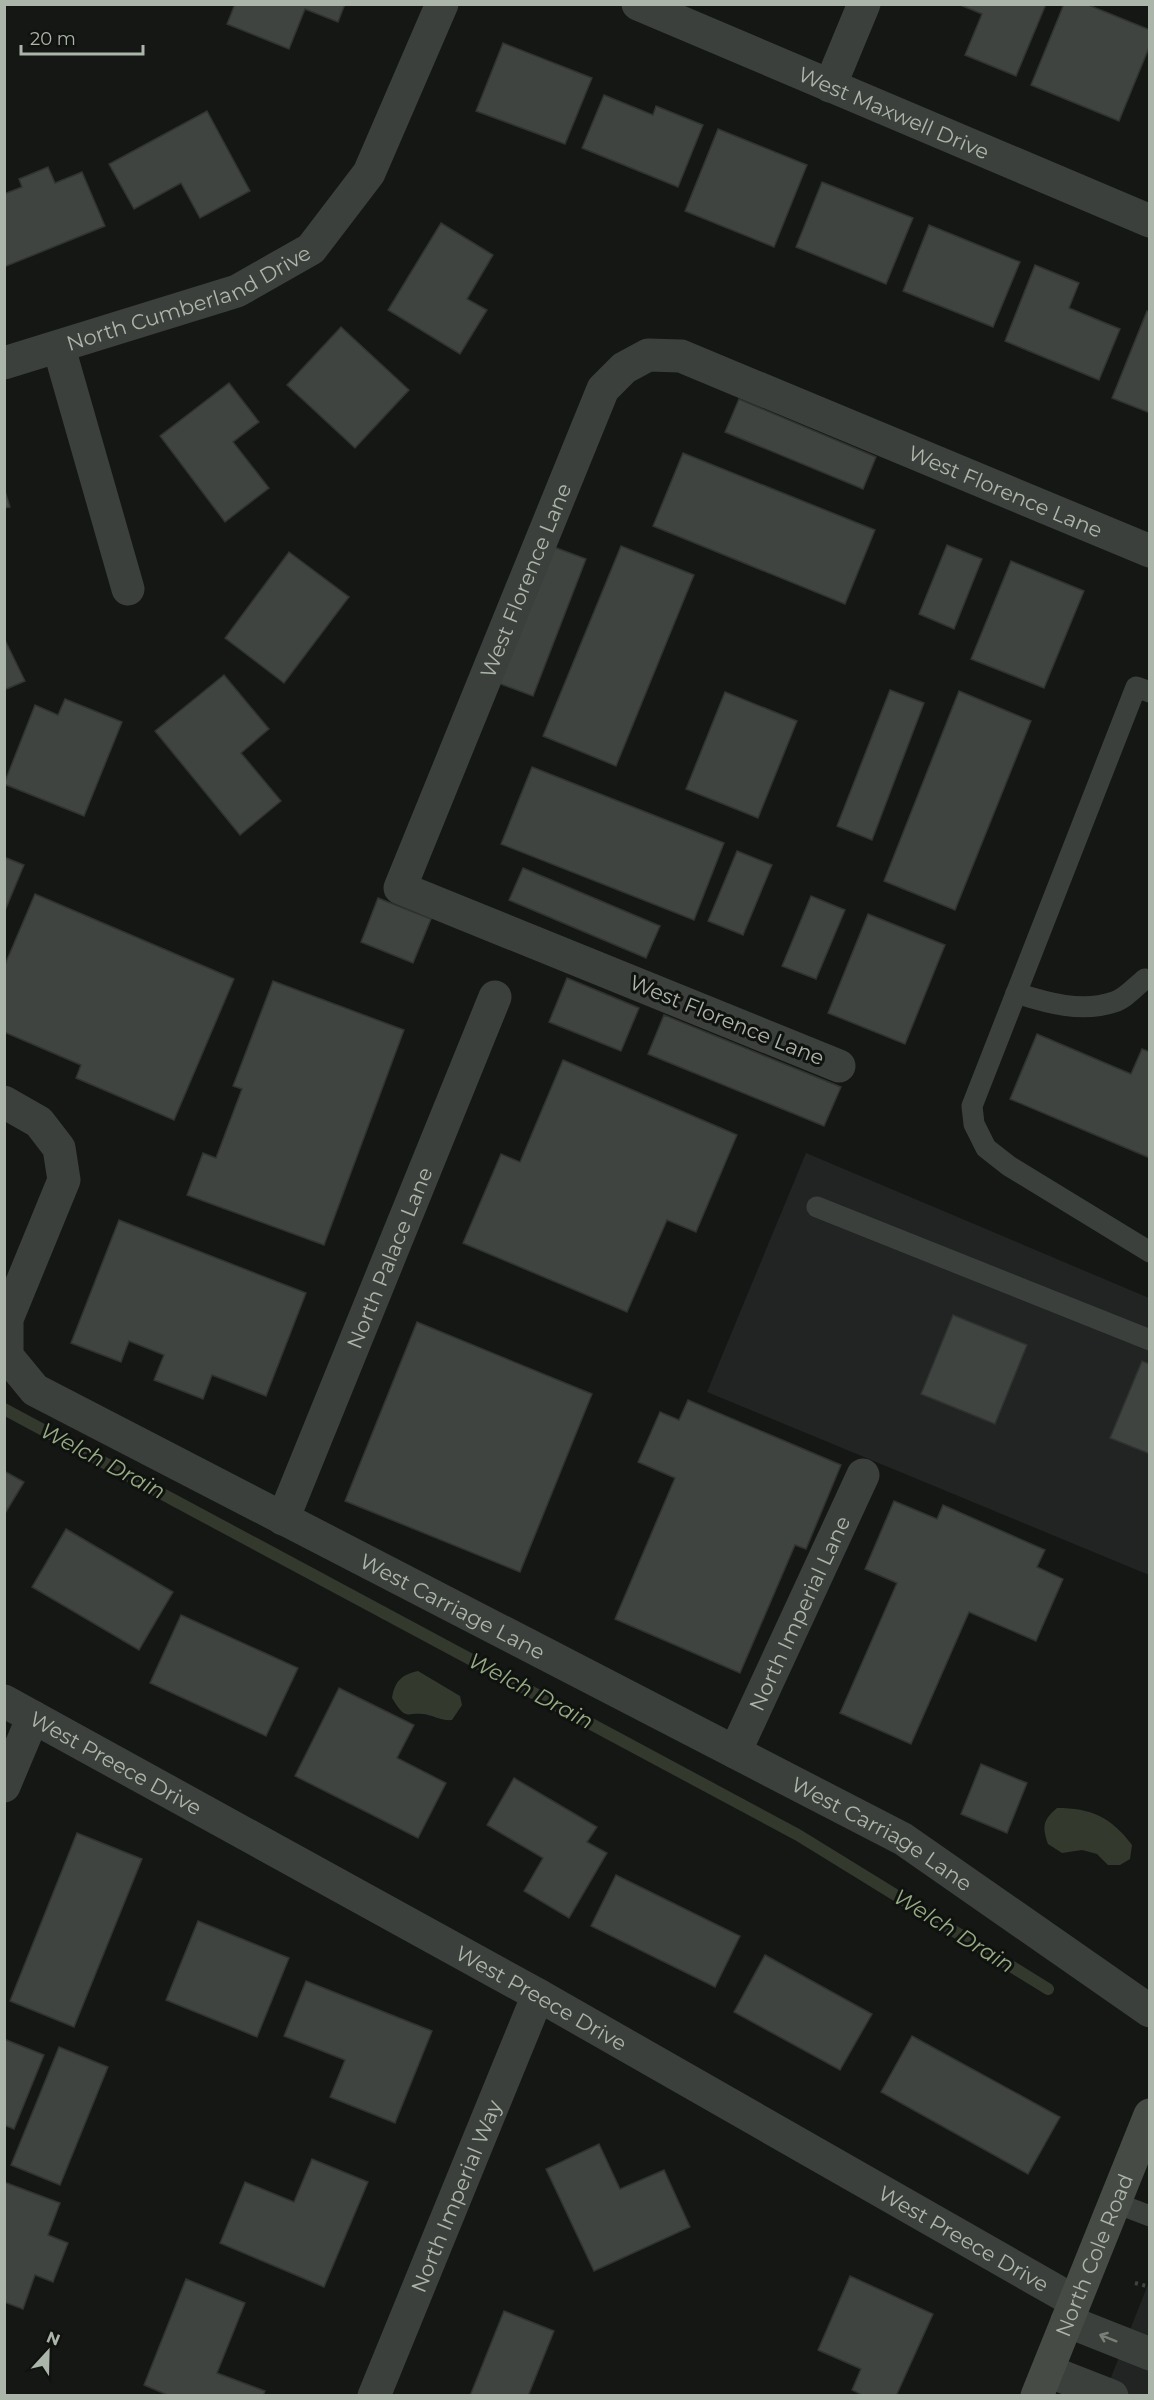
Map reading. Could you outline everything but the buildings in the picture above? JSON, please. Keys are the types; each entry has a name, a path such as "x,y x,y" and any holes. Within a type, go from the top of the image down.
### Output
{"main road":[{"name":"North Cole Road","path":"1042,2383 1149,2115"}],"street":[{"name":"North Cumberland Drive","path":"4,363 59,348 237,291 311,249 369,172 442,4"},
{"name":"West Maxwell Drive","path":"638,4 1149,220"},
{"path":"830,86 864,4"},
{"path":"59,348 128,590"},
{"name":"West Florence Lane","path":"839,1066 400,888 603,389 624,368 648,355 681,356 1149,551"},
{"name":"North Palace Lane","path":"283,1519 495,997"},
{"name":"West Carriage Lane","path":"4,1102 39,1122 59,1148 64,1180 7,1319 7,1356 35,1390 903,1839 1149,2011"},
{"name":"North Imperial Lane","path":"735,1752 863,1475"},
{"name":"West Preece Drive","path":"4,1701 538,1995 1071,2311 1149,2354"},
{"path":"4,1786 33,1717"},
{"name":"North Imperial Way","path":"374,2396 538,1995"},
{"path":"1042,2383 1112,2396"}],"lane":[{"path":"1149,692 1136,687 972,1106 974,1124 986,1148 1009,1166 1149,1252"},
{"path":"1016,993 1048,1003 1088,1008 1116,1002 1148,976"},
{"path":"817,1207 1149,1340"},
{"path":"1113,2202 1149,2216"}],"path":[{"path":"1135,2283 1149,2287"}],"shaded area":[{"path":"806,1153 1149,1298 1149,1575 707,1392"},
{"path":"418,1671 460,1696 462,1705 452,1720 408,1714 397,1706 392,1698 397,1683 403,1677"},
{"path":"1057,1808 1090,1812 1108,1821 1132,1845 1130,1859 1120,1865 1108,1865 1097,1854 1082,1850 1062,1853 1048,1844 1045,1832 1046,1820"},
{"path":"1149,2282 1149,2395 1104,2395"}],"waterway":[{"name":"Welch Drain","path":"4,1409 798,1835 1048,1989"}]}
